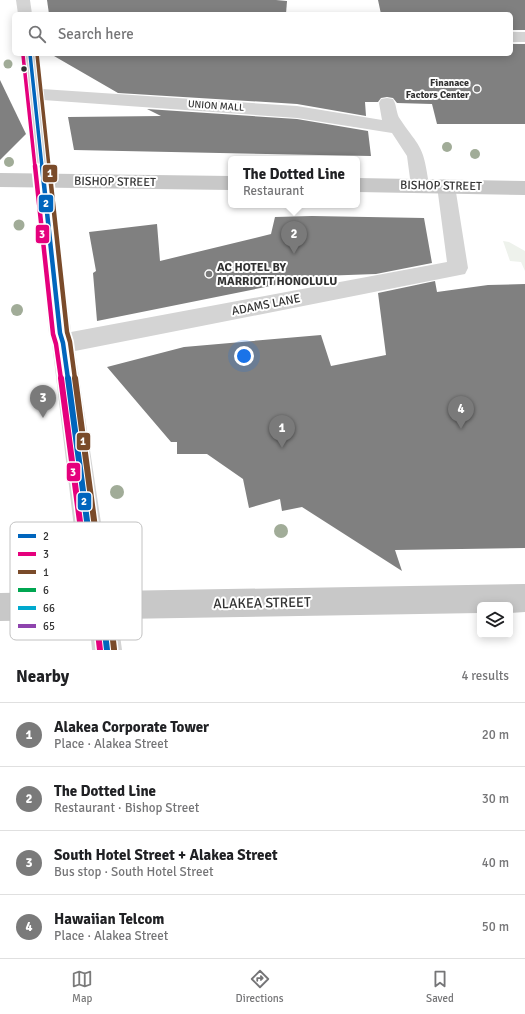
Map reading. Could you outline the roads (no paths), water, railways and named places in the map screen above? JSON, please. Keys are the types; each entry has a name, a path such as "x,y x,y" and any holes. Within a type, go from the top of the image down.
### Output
{"main road":[{"name":"BISHOP STREET","path":"0,180 228,183"},
{"name":"BISHOP STREET","path":"360,185 525,188"},
{"name":"ALAKEA STREET","path":"142,605 525,598"},
{"name":"ALAKEA STREET","path":"0,607 10,607"}],"street":[{"path":"23,0 25,12"},
{"path":"513,37 525,37"},
{"path":"30,56 42,181 60,333 63,343 88,522"},
{"name":"UNION MALL","path":"35,94 297,112 397,128"},
{"path":"387,103 390,119 411,146 416,156 420,186"},
{"name":"ADAMS LANE","path":"63,343 458,268 446,186"},
{"path":"106,640 107,650"}],"place":[{"name":"Finanace Factors Center","path":"477,89"},
{"name":"The Dotted Line","path":"294,254"},
{"name":"AC HOTEL BY MARRIOTT HONOLULU","path":"209,274"},
{"name":"South Hotel Street + Alakea Street","path":"43,418"},
{"name":"Hawaiian Telcom","path":"461,429"},
{"name":"Alakea Corporate Tower","path":"282,448"}]}
